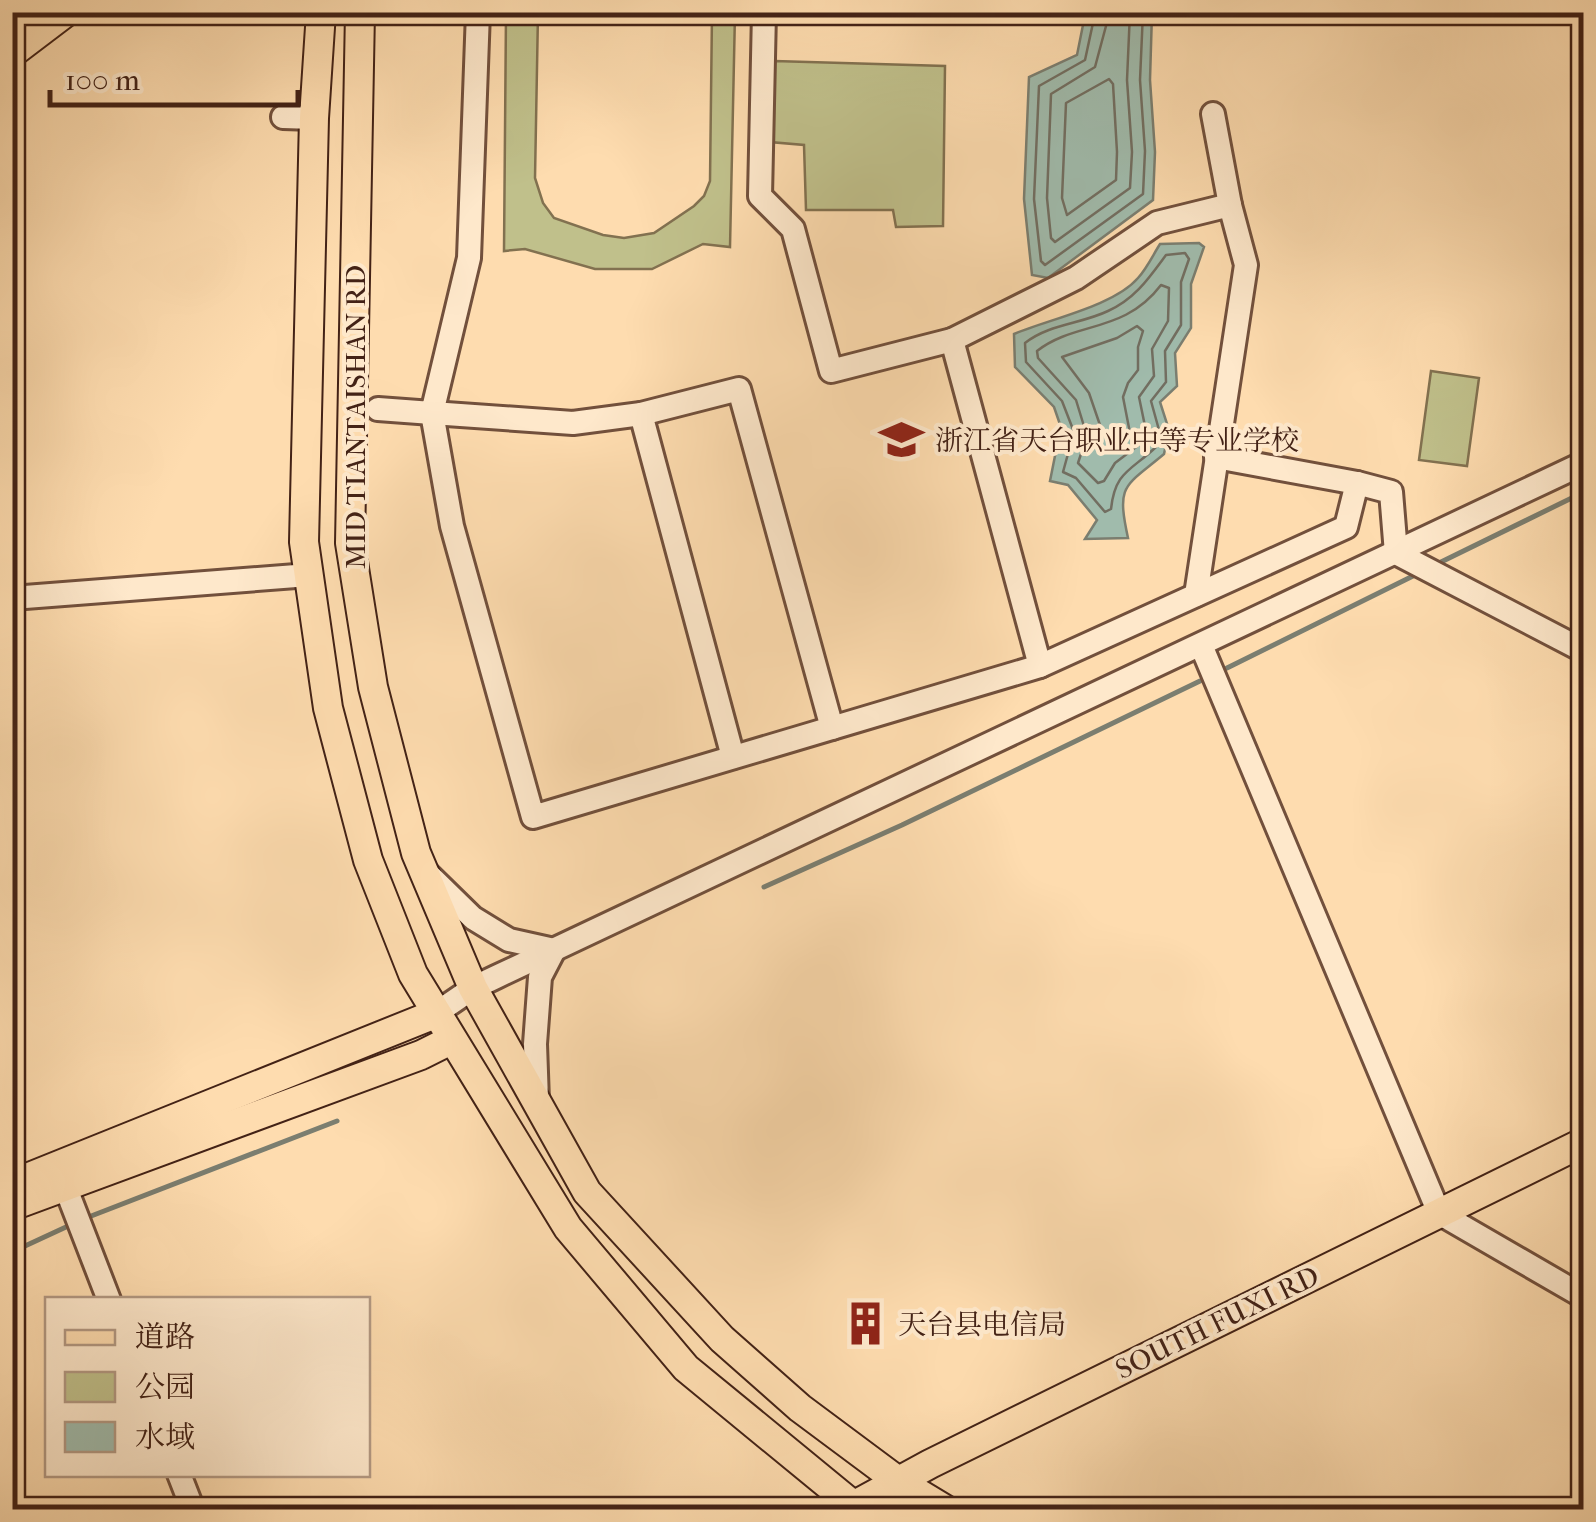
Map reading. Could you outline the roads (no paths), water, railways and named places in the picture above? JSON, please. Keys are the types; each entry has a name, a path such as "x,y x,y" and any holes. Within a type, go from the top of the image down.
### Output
{"main road":[{"path":"12,28 32,12"},
{"path":"12,53 66,12"},
{"name":"MID TIANTAISHAN RD","path":"321,12 314,118 304,542 328,708 368,860 412,974 568,1228 686,1368 856,1508"},
{"name":"MID TIANTAISHAN RD","path":"360,12 368,249 350,543 373,687 422,868 473,988 587,1192 722,1339 800,1408 898,1482 946,1510"},
{"path":"12,1184 435,1014"},
{"path":"12,1206 421,1055 451,1040"},
{"name":"SOUTH FUXI RD","path":"856,1508 898,1482 1584,1142"}],"street":[{"path":"478,12 469,258 432,413 452,526 532,817 1040,666 1346,527 1358,482"},
{"path":"764,12 760,196 793,229 830,371 952,340 1076,278 1157,223 1230,205"},
{"path":"1196,595 1246,265 1213,114"},
{"path":"283,117 314,118"},
{"path":"952,340 1040,666"},
{"path":"378,409 572,422 641,414 739,389 832,728"},
{"path":"641,414 733,758"},
{"path":"1216,457 1358,482 1391,492 1396,553"},
{"path":"435,1014 473,988 1584,463"},
{"path":"1396,553 1584,651"},
{"path":"12,598 309,574"},
{"path":"1201,645 1439,1213 1584,1296"},
{"path":"422,868 485,926 509,940 554,950"},
{"path":"537,1101 535,1044 540,977 554,950"},
{"path":"64,1186 109,1297"},
{"path":"180,1477 193,1510"}],"water":[{"path":"1074,13 1152,13 1153,200 1048,278 1032,275 1024,199 1029,77 1077,55 1084,20"},
{"path":"1199,243 1204,247 1191,284 1191,328 1175,353 1177,386 1160,402 1169,430 1164,454 1127,488 1123,506 1128,538 1085,539 1097,520 1068,485 1050,481 1064,436 1054,407 1015,367 1014,334 1080,311 1127,288 1160,244"}],"waterway":[{"path":"1441,562 1584,492"},
{"path":"1227,668 1413,576"},
{"path":"764,887 1200,681"},
{"path":"86,1218 337,1121"},
{"path":"12,1252 66,1227"}],"place":[{"name":"浙江省天台职业中等专业学校","path":"902,440"},
{"name":"天台县电信局","path":"865,1324"}]}
